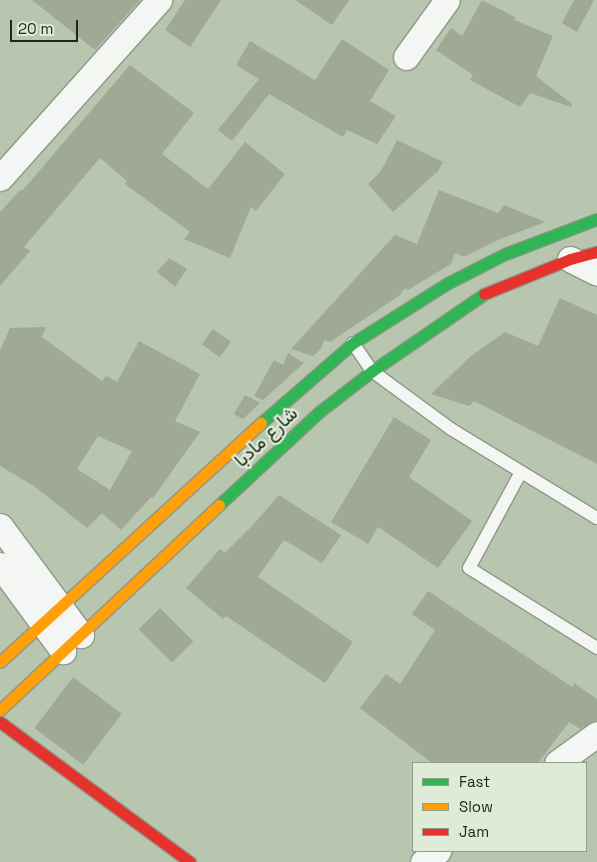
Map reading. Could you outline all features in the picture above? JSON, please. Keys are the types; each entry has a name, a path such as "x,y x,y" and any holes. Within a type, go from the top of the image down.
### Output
{"main road":[{"name":"شارع مادبا","path":"0,662 308,380 353,343 448,283 497,258 597,220"},
{"name":"شارع مادبا","path":"0,710 319,412 372,371 484,294 570,260 597,252"},
{"path":"0,722 190,862"}],"street":[{"path":"0,178 159,0"},
{"path":"406,57 447,0"},
{"path":"570,260 597,273"},
{"path":"0,526 51,617"},
{"path":"0,565 51,617 72,643"},
{"path":"558,762 597,734"},
{"path":"422,862 437,852"}],"lane":[{"path":"353,343 372,371 451,429 597,518"},
{"path":"521,472 469,568 597,648"}],"building":[{"path":"32,0 140,0 95,50"},
{"path":"185,0 221,0 190,47 165,30"},
{"path":"295,0 349,0 332,25"},
{"path":"482,0 515,17 514,20 553,36 536,76 572,104 571,107 530,93 520,107 470,80 473,75 436,50 451,28 462,36"},
{"path":"574,0 594,0 577,32 562,23"},
{"path":"342,39 389,70 370,101 396,116 377,144 347,130 343,137 269,94 232,141 218,130 259,79 236,65 250,41 315,80"},
{"path":"130,65 194,113 162,154 208,189 245,142 285,174 256,211 251,207 230,258 184,239 190,232 125,184 127,181 100,158 24,247 30,251 0,286 0,212 20,190 22,191"},
{"path":"397,140 443,162 438,171 393,212 368,184 381,171"},
{"path":"439,190 498,213 504,205 545,222 498,240 464,257 455,253 451,264 408,290 405,288 400,295 330,342 324,340 321,349 313,356 291,349 395,235 417,244"},
{"path":"169,258 187,269 175,287 157,272"},
{"path":"560,298 597,315 597,464 474,401 469,406 431,394 471,356 505,332 538,346"},
{"path":"46,327 42,337 102,381 106,376 117,382 139,341 200,374 175,421 200,432 153,498 151,497 121,530 102,513 87,528 34,486 0,466 0,350 10,328","holes":["98,436 132,451 110,490 77,469"]},
{"path":"213,329 231,342 220,357 202,344"},
{"path":"288,353 304,363 263,400 254,396 274,360 283,365"},
{"path":"245,395 260,403 243,419 234,414"},
{"path":"394,417 431,440 409,477 472,521 438,568 378,527 368,544 331,522"},
{"path":"279,495 341,535 322,563 284,540 258,577 353,642 325,683 226,616 223,619 186,588 220,549 225,553"},
{"path":"428,591 572,687 574,683 597,699 597,720 580,729 569,722 539,762 431,762 360,708 386,674 400,684 435,630 412,614"},
{"path":"160,608 193,641 172,662 139,629"},
{"path":"73,677 122,714 83,765 34,728"}],"traffic: fast":[{"path":"261,423 353,343 448,283 505,254 597,219"},
{"path":"219,505 319,412 372,371 484,294"}],"traffic: slow":[{"path":"0,662 261,423"},
{"path":"0,710 219,505"}],"traffic: jam":[{"path":"484,294 570,259 597,252"},
{"path":"0,722 190,862"}]}
